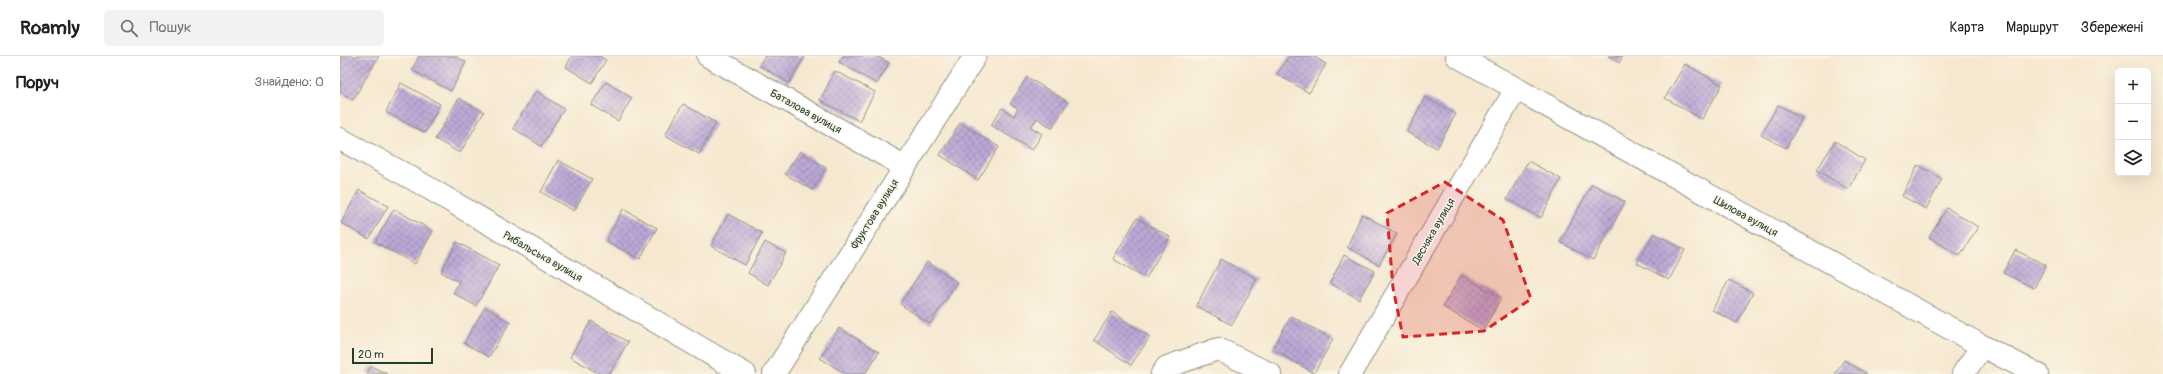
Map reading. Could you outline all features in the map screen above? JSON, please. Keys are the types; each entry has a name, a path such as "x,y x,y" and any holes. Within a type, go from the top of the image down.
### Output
{"street":[{"name":"Баталова вулиця","path":"708,56 904,166"},
{"name":"Фруктова вулиця","path":"774,374 904,166 975,56"},
{"name":"Шилова вулиця","path":"1457,56 1982,346 2037,374"},
{"name":"Десняка вулиця","path":"1350,374 1516,89"},
{"name":"Рибальська вулиця","path":"340,139 429,188 745,374"},
{"path":"1963,374 1982,346"},
{"path":"1162,374 1167,367 1218,349 1270,374"}],"highlighted area":[{"path":"1445,182 1503,220 1531,299 1484,331 1403,337 1393,288 1387,213"}],"building":[{"path":"341,56 379,56 353,100 340,92"},
{"path":"419,56 455,56 466,62 451,91 412,70"},
{"path":"572,56 599,56 606,60 592,83 566,67"},
{"path":"765,56 805,56 789,83 759,65"},
{"path":"843,56 877,56 889,63 877,84 839,62"},
{"path":"1289,56 1313,56 1326,64 1309,93 1277,74"},
{"path":"1608,56 1623,56 1619,63"},
{"path":"1685,64 1722,85 1702,119 1665,98"},
{"path":"835,71 875,92 859,121 820,100"},
{"path":"1027,77 1068,102 1052,128 1037,118 1031,127 1042,134 1032,150 991,125 1002,108 1014,116 1018,108 1010,104"},
{"path":"606,82 632,98 618,121 591,105"},
{"path":"401,83 440,104 425,133 386,112"},
{"path":"536,91 564,109 541,146 513,128"},
{"path":"1425,97 1456,114 1437,148 1407,132"},
{"path":"459,98 484,112 460,153 435,139"},
{"path":"683,104 716,123 699,154 665,135"},
{"path":"1778,105 1802,118 1786,148 1761,135"},
{"path":"960,123 999,147 978,180 940,155"},
{"path":"1835,141 1865,160 1848,189 1817,170"},
{"path":"800,151 826,168 812,190 785,174"},
{"path":"558,160 592,179 574,211 541,192"},
{"path":"1528,161 1561,179 1541,218 1507,199"},
{"path":"1918,165 1942,179 1926,209 1902,196"},
{"path":"1592,184 1625,202 1593,260 1560,242"},
{"path":"359,190 388,206 369,239 341,223"},
{"path":"1947,208 1978,227 1960,256 1929,237"},
{"path":"394,209 433,231 415,264 375,242"},
{"path":"623,209 657,228 640,259 606,241"},
{"path":"728,214 762,233 745,265 711,246"},
{"path":"1362,214 1397,234 1379,265 1347,247"},
{"path":"1137,218 1170,237 1146,278 1113,259"},
{"path":"1654,233 1685,250 1669,280 1637,263"},
{"path":"457,242 499,265 476,306 453,293 459,282 441,272"},
{"path":"765,242 786,253 768,285 748,273"},
{"path":"2015,250 2046,265 2034,288 2003,273"},
{"path":"1344,255 1375,271 1359,299 1330,283"},
{"path":"1221,259 1257,279 1232,325 1196,306"},
{"path":"927,262 957,282 930,324 900,304"},
{"path":"1461,275 1501,298 1483,330 1443,307"},
{"path":"1729,280 1753,293 1737,323 1712,310"},
{"path":"485,307 510,322 489,357 464,343"},
{"path":"1112,312 1150,337 1131,365 1094,340"},
{"path":"1291,316 1333,339 1314,373 1272,349"},
{"path":"591,321 628,342 609,374 600,374 570,357"},
{"path":"839,328 879,352 865,374 846,374 820,358"},
{"path":"1844,360 1867,374 1835,374"},
{"path":"371,366 387,374 367,374"}]}
